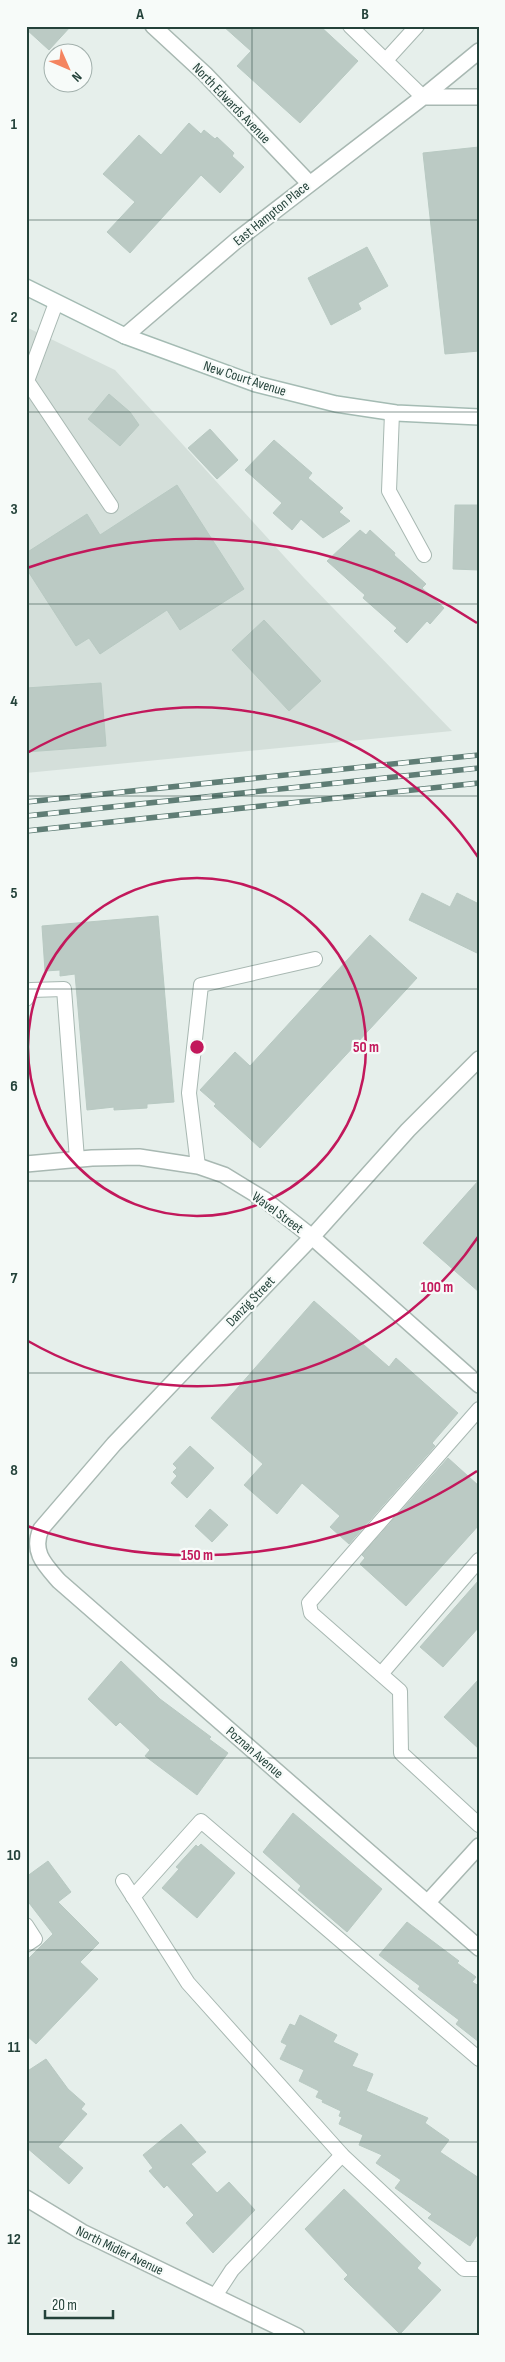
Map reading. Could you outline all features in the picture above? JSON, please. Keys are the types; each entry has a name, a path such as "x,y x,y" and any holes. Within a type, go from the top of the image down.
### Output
{"street":[{"name":"North Edwards Avenue","path":"153,26 205,74 309,183"},
{"name":"East Hampton Place","path":"125,336 237,240 479,51"},
{"path":"422,97 479,97"},
{"name":"New Court Avenue","path":"26,287 125,336 256,384 336,404 392,412 479,417"},
{"name":"Danzig Street","path":"38,1552 36,1540 41,1529 114,1444 312,1237 408,1130 479,1058"},
{"name":"Wavel Street","path":"26,1164 77,1159 139,1157 198,1166 224,1175 265,1200 312,1237 479,1385"},
{"name":"Poznan Avenue","path":"38,1552 40,1560 59,1581 479,1948"},
{"path":"428,1902 476,1855"},
{"name":"North Midler Avenue","path":"26,2198 82,2232 297,2336"}],"lane":[{"path":"350,26 422,97"},
{"path":"386,60 417,26"},
{"path":"56,303 31,356 27,381 111,506"},
{"path":"392,412 389,491 424,555"},
{"path":"198,1166 189,1093 201,985 314,959"},
{"path":"26,999 31,990 64,989 77,1159"},
{"path":"479,1409 309,1602 311,1613 400,1691 401,1753 479,1825"},
{"path":"381,1674 479,1560"},
{"path":"133,1898 201,1821 479,2059"},
{"path":"123,1881 188,1983 342,2155 464,2269 479,2269"},
{"path":"26,1926 35,1939 26,1945"},
{"path":"215,2296 232,2270 342,2155"}],"shaded area":[{"path":"26,327 115,370 304,578 452,731 26,773"}],"building":[{"path":"26,26 71,26 56,42 42,42 42,44 26,29"},
{"path":"223,26 320,26 358,61 300,123 237,66 251,51"},
{"path":"189,123 201,134 204,130 215,139 217,137 234,153 232,156 244,167 220,193 201,175 130,253 107,232 135,202 103,174 139,135 161,155"},
{"path":"479,147 479,351 445,354 423,153"},
{"path":"367,247 388,286 358,303 361,309 331,325 308,278"},
{"path":"109,394 130,412 139,425 120,446 88,419"},
{"path":"210,429 238,460 217,479 188,448"},
{"path":"274,440 312,473 308,478 343,508 339,512 350,521 323,538 301,519 292,530 273,513 282,503 245,470"},
{"path":"177,485 244,589 180,630 167,610 100,654 89,638 76,646 26,568 26,553 87,514 100,535"},
{"path":"455,505 479,505 479,570 453,569"},
{"path":"360,530 366,535 370,530 395,553 394,555 426,584 422,588 444,608 430,624 427,621 407,643 394,631 397,628 363,598 365,595 327,561"},
{"path":"264,620 321,681 289,711 232,650"},
{"path":"101,683 106,746 26,752 26,688"},
{"path":"422,893 450,907 457,893 479,904 479,954 409,920"},
{"path":"158,916 174,1102 147,1104 147,1108 114,1110 114,1107 87,1110 75,974 60,976 60,970 45,971 42,926"},
{"path":"370,935 417,978 260,1148 214,1106 216,1104 200,1090 235,1052 250,1066"},
{"path":"479,1180 479,1292 423,1243"},
{"path":"314,1301 389,1367 396,1358 458,1413 432,1443 435,1446 349,1544 330,1527 340,1516 302,1483 277,1514 244,1485 263,1464 211,1418"},
{"path":"190,1446 214,1468 187,1498 171,1483 177,1476 173,1472 177,1468 173,1464"},
{"path":"448,1458 479,1486 479,1525 406,1606 360,1564 365,1558 362,1555"},
{"path":"210,1509 228,1525 212,1542 195,1526"},
{"path":"479,1580 479,1627 443,1667 420,1647"},
{"path":"121,1661 160,1699 211,1737 209,1739 228,1753 197,1795 145,1756 150,1750 120,1722 116,1726 88,1699"},
{"path":"479,1679 479,1749 444,1717"},
{"path":"293,1813 382,1889 347,1932 298,1890 301,1886 263,1852"},
{"path":"201,1844 235,1873 197,1918 162,1888 179,1869 176,1867 196,1845 198,1847"},
{"path":"48,1861 71,1892 58,1902 99,1943 80,1962 98,1979 36,2044 26,2035 26,1961 53,1934 26,1899 26,1877"},
{"path":"407,1922 459,1961 457,1963 476,1977 472,1982 479,1986 479,2042 456,2024 459,2020 418,1989 420,1986 379,1955"},
{"path":"300,2015 337,2035 333,2042 358,2054 352,2066 373,2074 366,2091 428,2118 425,2123 449,2140 440,2152 479,2178 479,2232 470,2246 428,2218 432,2214 395,2188 401,2180 376,2163 382,2155 359,2145 363,2135 339,2124 342,2117 339,2116 341,2111 322,2102 323,2100 316,2097 319,2091 299,2081 304,2070 280,2059 287,2045 281,2042 290,2024 295,2026"},
{"path":"46,2059 68,2089 85,2104 81,2109 87,2114 58,2147 83,2168 69,2184 26,2147 26,2072"},
{"path":"181,2124 206,2152 191,2164 217,2193 229,2182 255,2210 213,2253 186,2223 194,2215 167,2185 164,2188 149,2171 153,2168 143,2155"},
{"path":"344,2189 421,2263 417,2268 441,2290 400,2334 344,2279 348,2275 305,2229"}],"railway":[{"path":"26,802 479,755"},
{"path":"26,816 479,768"},
{"path":"26,831 479,783"}]}
